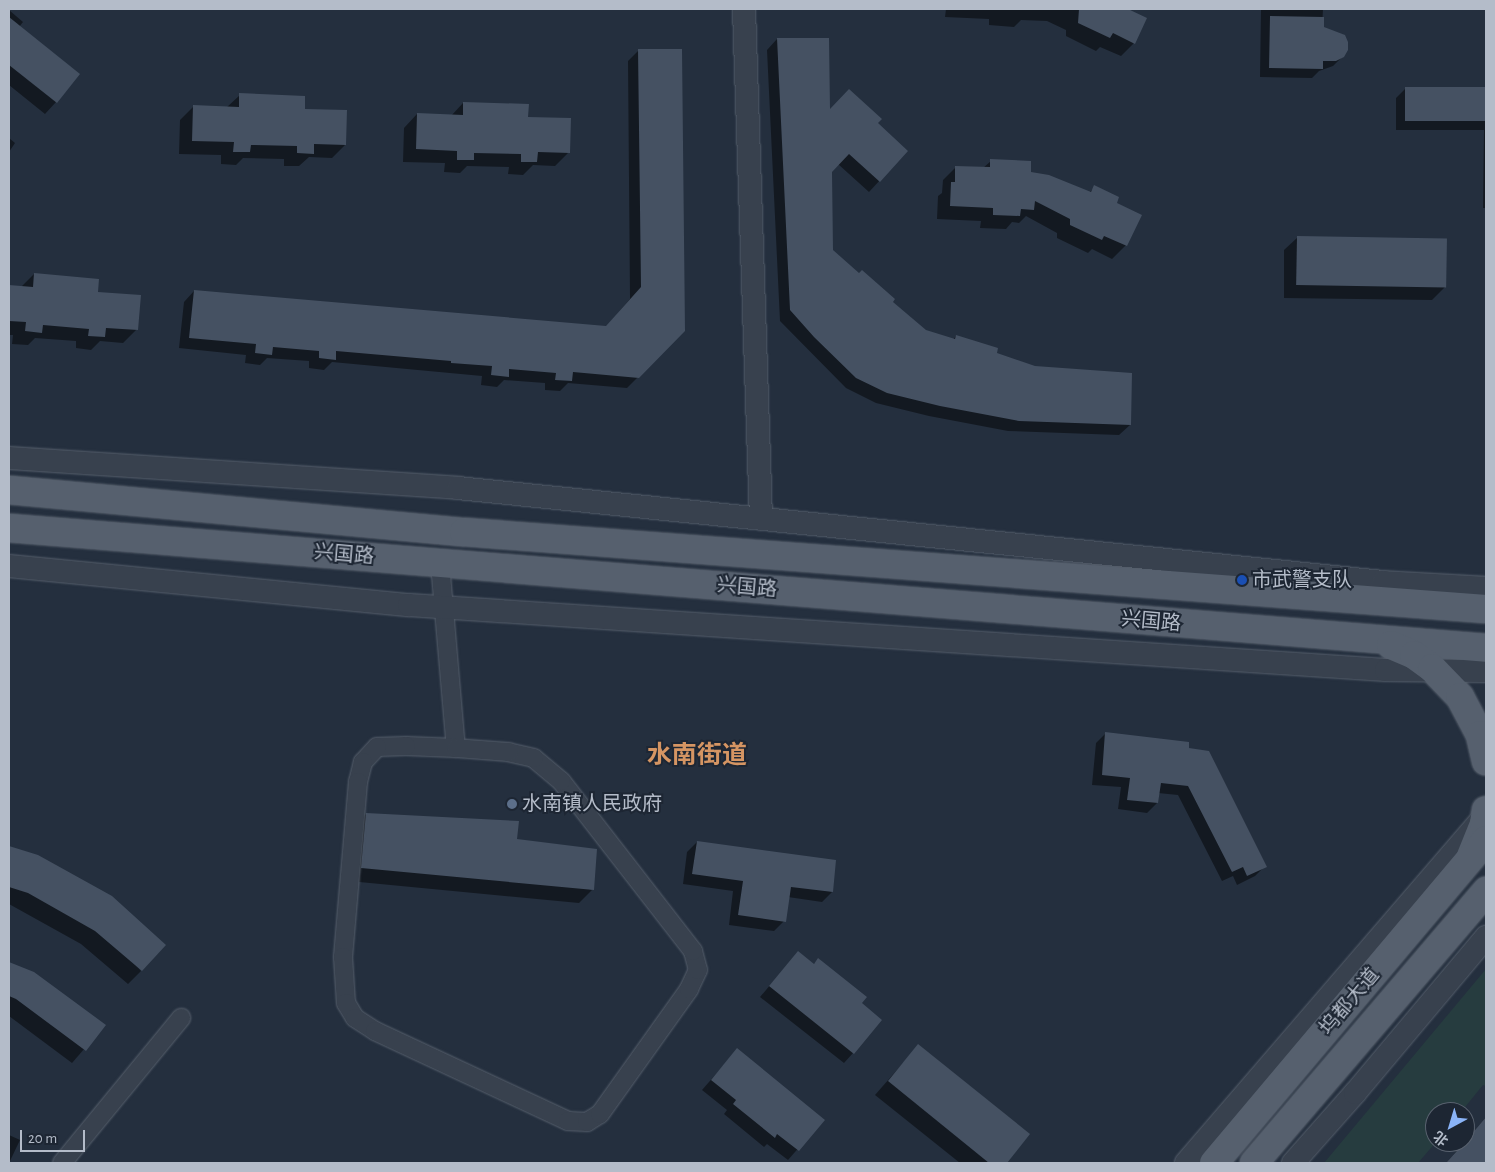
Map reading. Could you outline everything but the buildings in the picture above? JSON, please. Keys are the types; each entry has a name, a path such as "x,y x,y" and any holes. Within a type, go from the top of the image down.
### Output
{"main road":[{"name":"兴国路","path":"9,490 464,532 1486,609"},
{"name":"兴国路","path":"9,528 1486,648"},
{"path":"1453,606 1486,599"},
{"path":"1375,640 1414,655 1433,670 1460,697 1480,735 1486,761"},
{"name":"坞都大道","path":"1214,1163 1467,864 1486,820"},
{"name":"坞都大道","path":"1254,1163 1486,891"}],"street":[{"path":"744,9 761,519"},
{"path":"9,458 458,488 1383,582 1486,588"},
{"path":"440,563 456,748"},
{"path":"9,566 444,608 1386,670 1486,671"},
{"path":"377,747 456,748 509,752 534,758 547,769 561,781 693,951 698,970 689,989 600,1114 587,1122 568,1121 375,1031 355,1018 346,1002 343,957 358,782 363,762 377,747"},
{"path":"1186,1163 1486,820"},
{"path":"1293,1163 1355,1093 1486,937"},
{"path":"62,1163 182,1018"}],"green space":[{"path":"1486,969 1486,1086 1483,1085 1469,1102 1425,1102 1425,1152 1427,1152 1418,1163 1324,1163"}],"place":[{"name":"市武警支队","path":"1242,580"},
{"name":"水南镇人民政府","path":"512,804"}],"district":[{"name":"水南街道","path":"697,756"}]}
